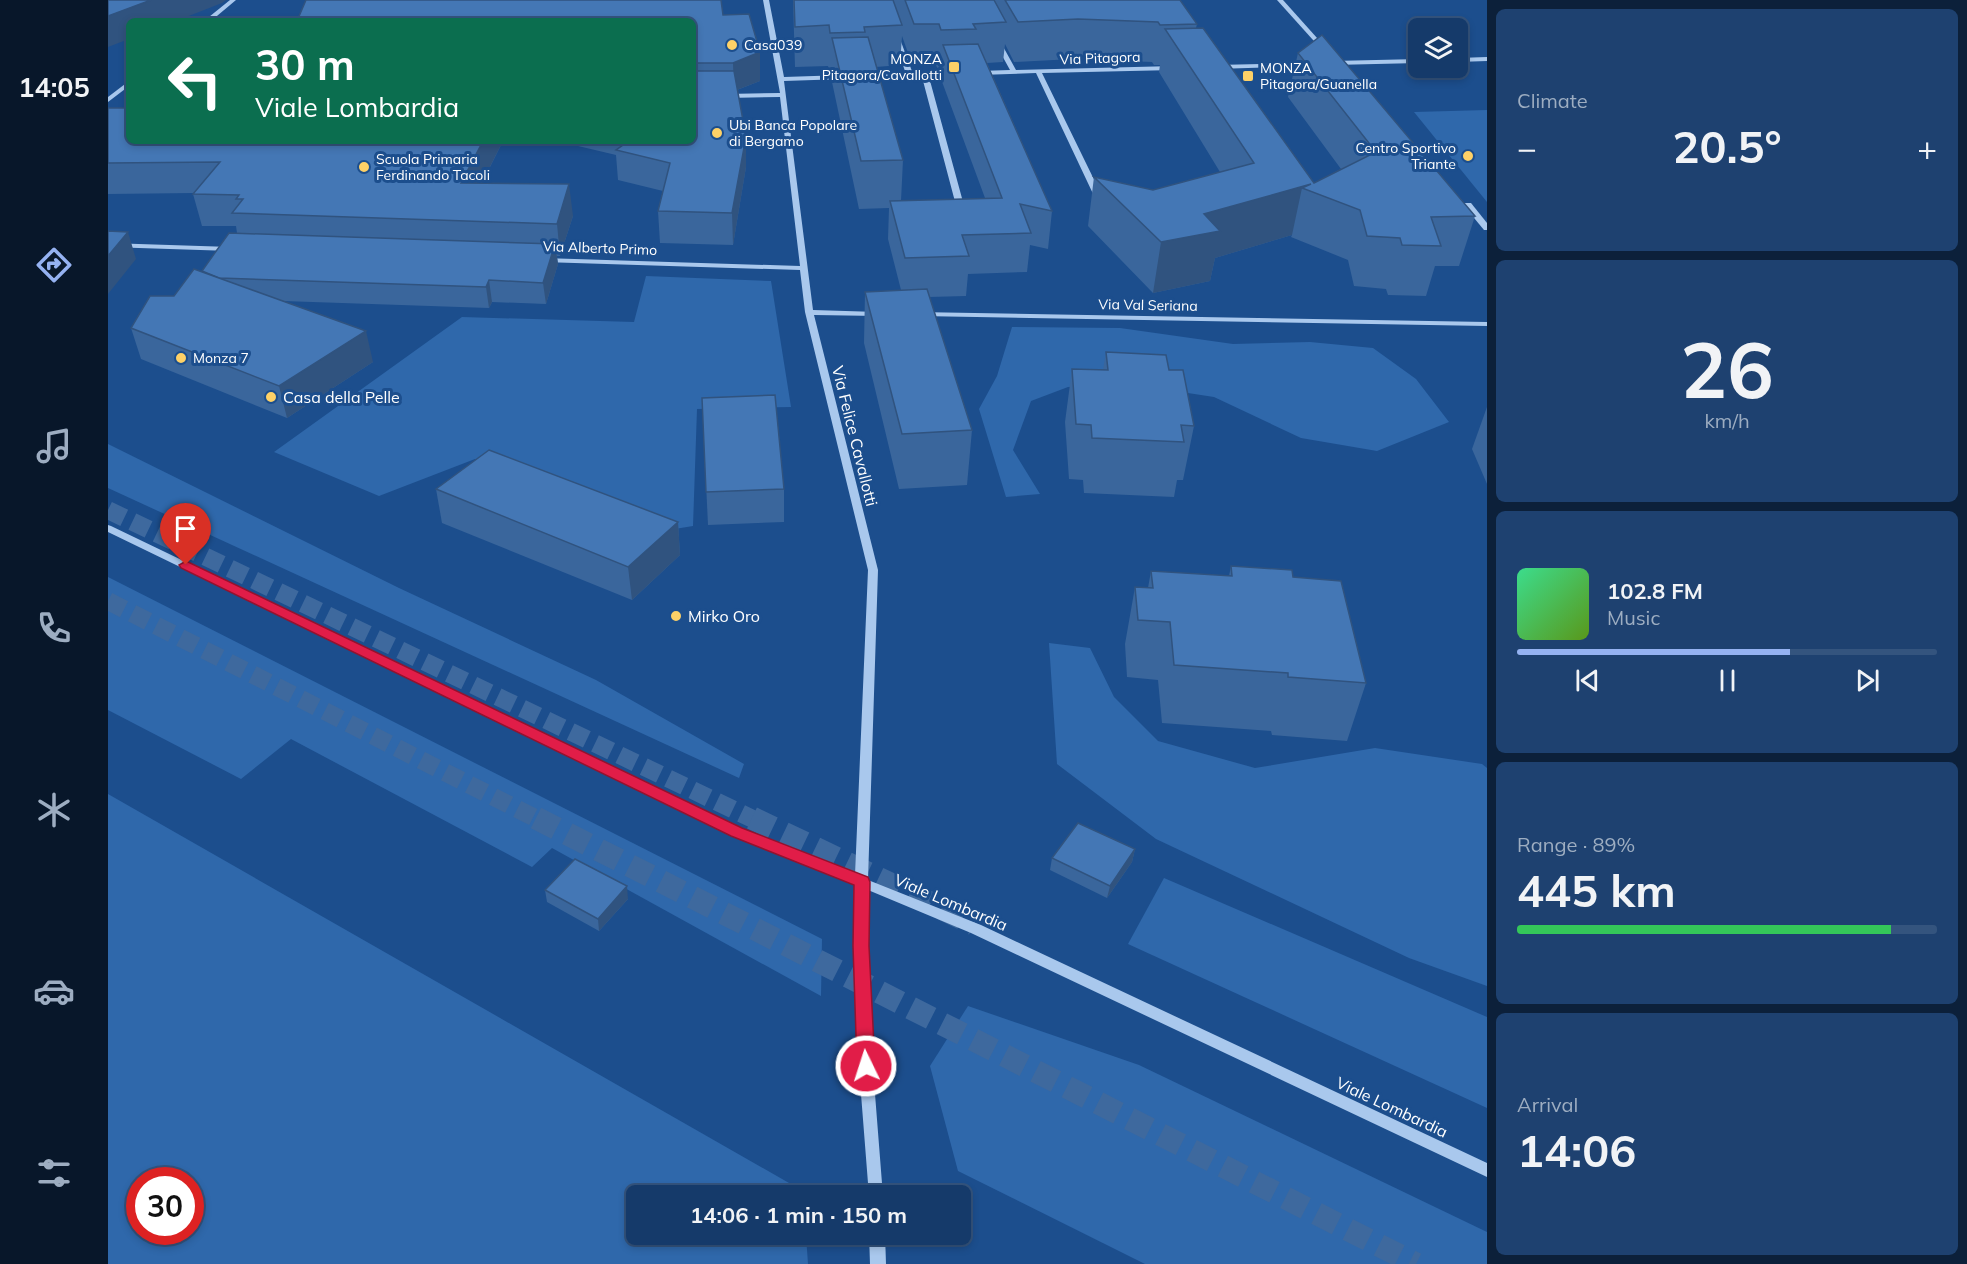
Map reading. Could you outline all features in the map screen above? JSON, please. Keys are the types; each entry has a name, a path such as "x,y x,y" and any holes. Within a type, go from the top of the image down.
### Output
{"street":[{"path":"211,18 233,0"},
{"name":"Via Felice Cavallotti","path":"766,0 781,79 809,312 873,570 861,946 864,1043 875,1185"},
{"path":"1280,0 1337,63"},
{"path":"992,31 1014,73"},
{"path":"894,32 910,75"},
{"path":"1468,60 1487,60"},
{"path":"1325,64 1408,61"},
{"path":"1205,67 1313,64"},
{"name":"Via Pitagora","path":"970,74 1181,68"},
{"path":"1038,72 1105,209"},
{"path":"781,79 958,74"},
{"path":"925,75 962,213"},
{"path":"108,100 126,85"},
{"path":"715,96 783,95"},
{"path":"1468,205 1487,228"},
{"path":"108,245 240,250"},
{"name":"Via Alberto Primo","path":"540,260 803,268"},
{"path":"809,312 892,314"},
{"name":"Via Val Seriana","path":"904,314 1487,324"},
{"name":"Viale Lombardia","path":"108,528 737,832 976,929 1487,1170"},
{"path":"877,1245 878,1264"}],"shaded area":[{"name":"Centro Sportivo Triante","path":"1487,110 1487,202 1414,112"},
{"path":"646,276 771,281 791,407 697,409 693,526 650,533 475,459 379,496 274,452 462,317 634,322"},
{"path":"1012,327 1120,328 1233,344 1310,342 1373,348 1416,379 1449,422 1377,451 1301,438 1214,397 1123,383 1068,387 1031,401 1013,450 1040,494 1006,497 979,409 997,376"},
{"path":"108,444 399,588 596,680 744,764 739,778 108,488"},
{"path":"108,577 822,939 821,996 552,848 532,867 291,739 241,779 108,710"},
{"path":"1049,643 1090,648 1114,697 1158,741 1255,768 1375,748 1482,764 1487,768 1487,986 1409,958 1156,839 1057,764"},
{"path":"108,794 792,1185 626,1185 626,1245 807,1245 808,1264 108,1264"},
{"path":"1164,878 1487,1017 1487,1108 1128,944"},
{"path":"968,1006 1139,1065 1487,1232 1487,1264 1145,1264 958,1171 930,1066"}],"building":[{"path":"108,0 151,0 108,16"},
{"path":"306,0 721,0 723,15 749,14 760,52 733,63 696,63 696,18 298,18"},
{"path":"794,0 893,0 902,25 864,27 865,32 830,33 829,25 795,27"},
{"path":"905,0 994,0 1006,22 973,24 976,29 941,30 939,24 914,24"},
{"path":"1005,0 1180,0 1197,24 1160,25 1158,22 1078,19 1018,22"},
{"path":"1203,28 1314,183 1376,152 1298,53 1322,35 1475,216 1431,217 1441,246 1402,245 1400,238 1367,236 1360,210 1302,188 1311,184 1204,214 1220,231 1161,242 1094,177 1153,190 1254,163 1165,29"},
{"path":"868,37 903,160 861,161 832,38"},
{"path":"978,44 1052,211 1020,204 1031,233 962,235 969,256 905,258 890,201 1002,198 943,45"},
{"path":"696,71 734,71 746,137 732,213 658,211 670,163 616,150 625,144 696,144"},
{"name":"Scuola Primaria Ferdinando Tacoli","path":"108,108 126,108 126,144 481,144 461,183 569,184 557,224 232,213 243,199 236,199 239,195 193,194 220,162 108,163"},
{"path":"108,231 128,232 108,256"},
{"path":"229,233 555,244 543,283 489,280 486,287 219,278 202,271"},
{"path":"194,269 366,331 279,386 131,328 150,296 174,296"},
{"path":"927,289 972,430 902,434 865,292"},
{"path":"1106,352 1166,355 1169,370 1183,370 1194,426 1181,425 1184,442 1092,438 1091,425 1076,424 1072,369 1108,370"},
{"path":"775,395 784,489 706,492 702,398"},
{"path":"489,450 678,522 628,567 436,489"},
{"path":"1231,566 1292,570 1293,577 1341,581 1366,683 1288,677 1288,673 1174,665 1170,622 1138,620 1135,587 1153,588 1151,571 1232,576"},
{"path":"1078,823 1135,849 1110,886 1052,858"},
{"path":"575,859 627,886 598,919 545,890"}],"tunnel":[{"path":"108,510 755,820"},
{"path":"108,601 539,820"},
{"path":"536,818 1416,1264"},
{"path":"752,818 974,924"}],"place":[{"name":"Casa039","path":"732,45"},
{"name":"MONZA Pitagora/Cavallotti","path":"954,67"},
{"name":"MONZA Pitagora/Guanella","path":"1248,76"},
{"name":"Ubi Banca Popolare di Bergamo","path":"717,133"},
{"name":"Centro Sportivo Triante","path":"1468,156"},
{"name":"Scuola Primaria Ferdinando Tacoli","path":"364,167"},
{"name":"Monza 7","path":"181,358"},
{"name":"Casa della Pelle","path":"271,397"},
{"name":"Mirko Oro","path":"676,616"}],"route":[{"path":"186,565 737,832 862,882 861,946 866,1066"}]}
